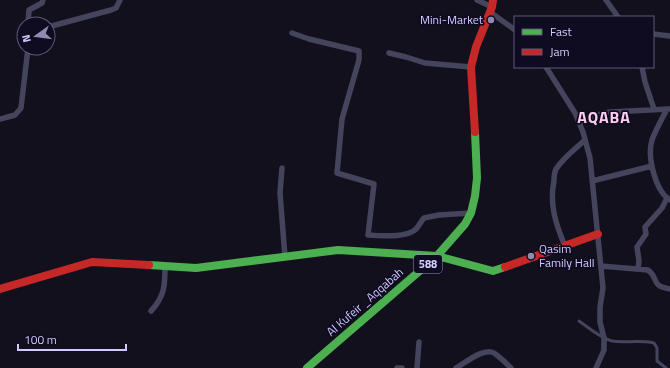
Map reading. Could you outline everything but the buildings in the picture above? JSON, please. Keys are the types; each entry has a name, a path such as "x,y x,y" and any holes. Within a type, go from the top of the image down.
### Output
{"street":[{"path":"29,16 29,10 42,3 43,0"},
{"path":"56,25 111,10 116,8 120,0"},
{"path":"477,0 492,6 514,29"},
{"path":"606,0 617,16"},
{"name":"588","path":"471,67 476,47 492,6"},
{"path":"292,33 309,39 359,51 359,60 342,119 337,173 374,184 368,235 384,236 404,234 415,230 424,218 439,215 471,213"},
{"path":"654,34 670,36"},
{"path":"389,53 424,63 471,67"},
{"path":"0,119 15,115 21,108 27,56"},
{"name":"Al Kufeir _Aqqabah","path":"307,368 437,256 465,224 471,213 477,178 471,67"},
{"path":"547,68 575,113 590,158 603,288 600,307 600,322 604,338 604,350 596,368"},
{"path":"642,68 654,109"},
{"path":"579,123 604,113 668,109 652,140 650,151 652,166 658,186 669,199 645,227 646,234 637,247 639,261 638,269"},
{"path":"565,246 557,226 553,207 552,190 554,177 556,170 565,159 585,140"},
{"path":"592,181 652,166"},
{"path":"282,168 280,193 285,257"},
{"path":"0,289 92,262 196,268 338,250 437,256 493,271 598,234"},
{"path":"151,311 158,304 163,293 165,266"},
{"path":"601,266 648,270 659,286 670,289"},
{"path":"417,368 419,342"},
{"path":"456,368 482,353 490,351 511,368"},
{"path":"397,368 402,368"}],"lane":[{"path":"579,321 604,338 613,341 648,342 654,344 657,348 657,361 666,368"}],"traffic: fast":[{"path":"307,368 437,256 465,224 471,213 477,178 475,132"},
{"path":"149,265 196,268 338,250 437,256 493,271 505,267"}],"traffic: jam":[{"path":"475,132 471,67 476,47 492,7 493,0"},
{"path":"505,267 598,234"},
{"path":"0,289 92,262 149,265"}],"place":[{"name":"Mini-Market","path":"491,20"},
{"name":"Qasim Family Hall","path":"531,256"}],"district":[{"name":"AQABA","path":"604,117"}]}
